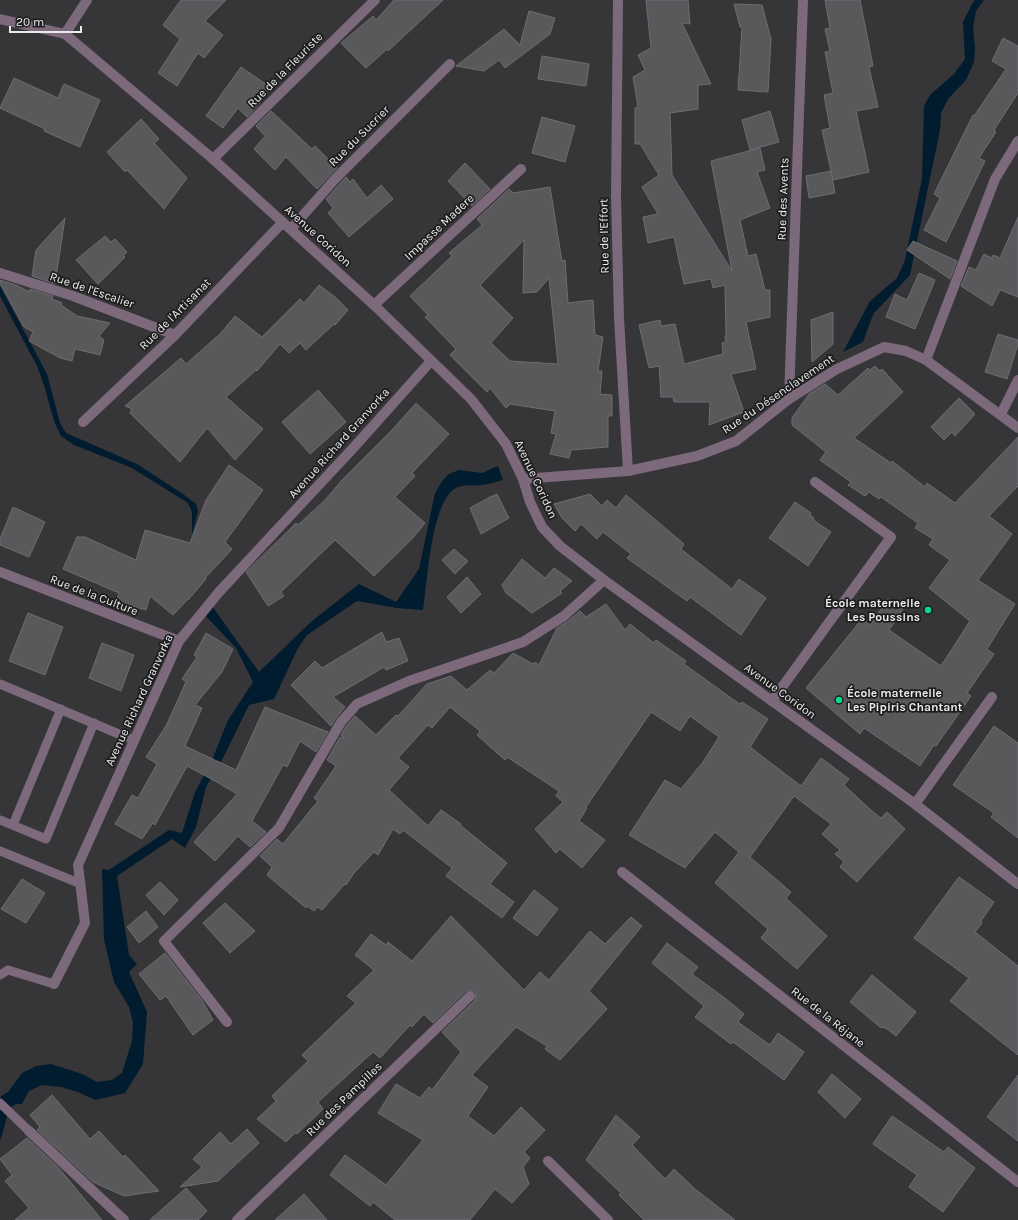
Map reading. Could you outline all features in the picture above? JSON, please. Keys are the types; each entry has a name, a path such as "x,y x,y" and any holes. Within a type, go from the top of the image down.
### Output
{"street":[{"path":"65,34 86,0"},
{"name":"Rue de la Fleuriste","path":"214,159 375,0"},
{"name":"Rue de l'Effort","path":"618,0 617,204 619,318 628,471"},
{"name":"Rue des Avents","path":"789,399 803,0"},
{"name":"Avenue Coridon","path":"0,20 65,34 214,159 374,305 475,405 506,444 523,479 530,502 542,527 560,546 604,580 915,804 1018,884"},
{"name":"Rue du Sucrier","path":"291,229 335,179 450,64"},
{"path":"926,360 994,179 1018,140"},
{"name":"Impasse Madere","path":"374,305 521,169"},
{"name":"Rue de l'Artisanat","path":"83,422 175,335 282,222"},
{"name":"Rue de l'Escalier","path":"0,273 73,296 175,335"},
{"name":"Rue du Désenclavement","path":"523,479 628,471 697,456 736,441 789,399 837,369 884,347 906,351 926,360 1018,428"},
{"name":"Avenue Richard Granvorka","path":"54,984 85,923 78,864 179,641 219,592 356,445 431,361"},
{"path":"1001,414 1018,380"},
{"path":"772,701 891,537 816,482"},
{"name":"Rue de la Culture","path":"0,572 179,641"},
{"path":"227,1022 164,941 279,828 341,722 357,704 409,681 523,642 564,616 604,580"},
{"path":"915,804 992,697"},
{"name":"Rue de la Réjane","path":"622,872 1018,1182"},
{"name":"Rue des Pampilles","path":"236,1220 470,996"},
{"path":"29,1131 124,1220"},
{"path":"548,1161 608,1220"}],"lane":[{"path":"0,684 133,740"},
{"path":"13,825 61,709"},
{"path":"0,820 46,839 94,723"},
{"path":"0,851 80,884"},
{"path":"0,975 8,970 54,984"},
{"path":"0,1103 29,1131"}],"water":[{"path":"975,0 984,0 976,11 973,27 975,49 974,62 966,80 948,99 941,113 940,130 910,275 874,313 863,342 843,352 870,301 897,278 905,260 922,179 924,106 930,95 954,74 965,59 963,22"},
{"path":"0,286 47,374 60,423 66,433 137,464 196,504 198,511 192,535 192,512 188,503 132,468 74,445 61,436 54,421 37,366 0,296"},
{"path":"498,466 503,480 490,484 460,486 453,490 446,499 440,512 431,546 423,610 397,608 357,601 307,635 298,648 274,699 249,705 224,756 206,787 196,827 185,848 172,839 117,876 129,955 137,964 129,972 147,1012 143,1064 125,1093 95,1100 78,1092 61,1087 42,1085 29,1091 22,1104 16,1104 9,1108 0,1140 1,1096 8,1092 22,1073 36,1066 51,1064 82,1074 97,1082 112,1080 122,1073 132,1041 133,1022 129,1007 114,982 104,940 102,869 109,870 169,830 182,833 195,792 212,760 228,720 253,682 236,648 205,615 212,606 259,672 312,621 359,584 396,602 419,569 435,493 443,480 449,474 459,470 482,473"}],"building":[{"path":"181,0 226,0 205,21 223,35 204,58 198,53 177,86 158,73 180,39 163,25"},
{"path":"394,0 443,0 388,51 387,49 366,68 341,43 373,16 376,20"},
{"path":"646,0 688,0 690,24 682,23 711,84 698,85 698,109 670,113 672,175 732,271 711,161 760,148 765,170 757,172 770,208 740,220 748,256 756,254 765,290 770,290 770,317 746,322 756,369 731,374 744,412 709,425 710,402 674,402 673,397 661,397 659,366 649,368 639,325 660,320 661,326 675,324 684,364 723,354 722,343 726,342 725,285 713,288 711,279 684,284 674,237 648,243 643,217 658,214 642,187 659,175 640,144 635,144 635,108 638,107 633,77 645,70 638,55 651,48"},
{"path":"825,0 860,0 873,66 869,67 878,107 856,111 869,172 833,180 822,130 830,128 824,95 833,93 825,52 830,51 825,29 830,28"},
{"path":"734,4 762,5 771,39 768,92 738,90 742,27 740,27"},
{"path":"529,11 555,18 550,34 505,68 499,60 484,71 456,66 504,29 520,45"},
{"path":"1003,38 1018,46 1018,93 994,130 996,132 979,158 985,161 946,242 924,230 940,198 934,194 973,115 974,116 1006,69 992,61"},
{"path":"542,56 589,64 586,86 538,79"},
{"path":"241,67 270,87 260,101 261,102 247,117 238,108 223,128 206,116"},
{"path":"14,78 58,98 64,84 100,100 80,147 44,131 45,129 0,108"},
{"path":"271,111 312,149 315,146 337,168 317,189 286,157 275,170 254,149 265,136 256,126"},
{"path":"770,111 779,142 750,150 742,120"},
{"path":"542,117 575,126 565,162 532,153"},
{"path":"141,119 159,139 154,143 187,178 164,209 127,170 125,172 107,152"},
{"path":"465,163 490,189 472,206 448,181"},
{"path":"831,171 835,193 809,198 806,176"},
{"path":"346,177 350,182 353,179 367,198 381,185 393,199 349,237 328,213 333,208 326,199"},
{"path":"550,187 562,261 565,260 568,303 593,300 595,335 603,337 598,371 602,371 600,394 612,395 612,416 608,416 608,447 571,450 569,458 550,454 556,434 551,433 555,411 510,404 506,408 490,388 487,392 450,355 456,349 425,317 428,315 410,296 452,256 449,253 482,225 477,219 509,189 513,193","holes":["524,240 523,293 537,292 549,278 558,364 510,361 491,343 513,318 480,285"]},
{"path":"1018,217 1018,297 1000,290 992,306 961,286 969,267 976,270 984,254 992,258 993,255 1000,258"},
{"path":"65,218 55,284 32,276 36,250"},
{"path":"105,236 111,242 115,239 127,252 123,256 125,257 98,284 76,260"},
{"path":"913,241 957,261 950,279 907,250"},
{"path":"919,273 935,280 915,329 886,317 895,294 907,300"},
{"path":"0,280 16,285 30,292 30,289 53,296 52,299 62,303 61,305 77,316 110,323 99,336 104,340 100,355 75,349 72,361 60,358 29,341 33,332 24,327 0,283"},
{"path":"319,285 335,297 348,310 335,325 334,324 306,350 300,343 289,353 280,344 257,371 256,370 226,397 263,429 235,460 207,428 180,462 130,413 132,409 125,406 181,358 186,364 220,334 235,316 262,337 300,299 304,303"},
{"path":"833,312 833,344 812,362 811,320"},
{"path":"998,334 1018,340 1007,379 985,372"},
{"path":"875,366 880,371 882,369 903,392 854,438 891,463 892,461 925,487 927,483 955,503 1018,437 1018,486 989,516 1012,534 978,580 1015,604 987,649 994,654 967,693 971,696 920,766 864,728 860,734 806,688 862,619 870,625 888,599 903,609 889,630 941,666 970,621 929,588 950,560 929,545 933,539 915,528 918,523 881,497 879,499 869,492 865,496 848,485 851,482 820,460 826,452 792,425 792,418 809,394 825,384 838,395 868,368 870,370"},
{"path":"318,390 346,422 310,454 282,422"},
{"path":"959,398 975,414 955,436 952,432 944,440 931,427"},
{"path":"416,403 449,434 412,473 415,476 395,497 425,523 412,539 374,576 335,540 281,592 284,596 268,606 246,572 296,523 298,525 325,500 343,479 392,430"},
{"path":"229,465 263,490 225,542 232,549 173,615 150,596 146,610 116,602 119,593 63,569 77,537 85,537 136,560 145,530 190,543 206,500"},
{"path":"497,494 509,518 481,534 470,508"},
{"path":"590,494 602,506 607,500 616,508 626,495 684,544 681,549 732,589 739,579 766,598 741,635 690,597 687,601 627,558 631,554 603,532 597,539 581,524 575,531 562,518 554,504"},
{"path":"795,502 811,513 810,515 814,518 813,520 831,532 808,566 769,538"},
{"path":"13,507 45,522 29,557 0,545 0,539"},
{"path":"454,549 468,561 455,574 442,560"},
{"path":"522,559 545,578 554,568 572,581 560,591 562,593 532,613 506,593 502,585"},
{"path":"467,577 481,594 461,613 447,597"},
{"path":"606,604 625,630 630,624 654,643 656,640 686,661 684,664 731,698 740,704 742,702 768,719 750,747 801,786 821,758 849,779 844,785 873,812 881,818 887,812 905,829 857,882 840,867 844,862 835,854 840,850 822,834 831,824 794,796 750,857 791,892 786,898 827,936 797,969 761,938 768,929 715,883 739,852 715,832 685,868 629,835 665,780 681,789 703,762 719,737 690,716 680,731 651,712 586,807 587,808 579,821 605,840 582,868 560,849 556,853 535,829 563,802 556,796 559,791 507,757 505,760 477,735 480,731 450,707 432,728 428,725 398,758 409,767 389,790 428,826 441,810 461,824 460,825 507,863 490,884 514,902 502,918 446,876 452,868 403,830 400,834 393,829 378,855 374,852 322,910 318,907 314,911 307,906 306,908 267,875 272,867 260,856 277,839 283,844 318,801 314,798 336,766 327,760 340,737 345,739 341,735 346,726 355,716 376,735 396,715 398,716 427,684 451,676 467,690 490,670 494,673 513,653 533,664 535,662 539,665 557,628 580,611 586,617"},
{"path":"28,613 63,627 45,675 9,661"},
{"path":"382,632 386,642 399,638 408,661 386,670 384,667 333,697 345,707 331,726 291,685 315,661 322,668"},
{"path":"206,633 233,649 222,672 195,705 202,708 185,746 236,770 265,707 328,732 316,752 300,741 287,767 283,765 252,821 266,832 250,847 238,836 215,861 194,842 237,794 187,766 155,825 153,823 142,839 115,824 132,795 138,798 157,764 146,757 166,726 186,682 182,679 197,657 194,655"},
{"path":"102,643 134,655 121,691 89,678"},
{"path":"994,726 1018,743 1018,838 991,817 994,813 953,785"},
{"path":"959,877 994,902 975,932 1018,966 1018,1055 950,1001 969,978 914,938"},
{"path":"22,879 45,893 26,923 1,909"},
{"path":"160,882 178,900 164,915 146,895"},
{"path":"534,890 558,909 537,936 513,918"},
{"path":"225,903 255,931 230,953 203,923"},
{"path":"146,911 158,927 139,943 127,927"},
{"path":"451,916 524,990 540,972 549,980 590,931 605,944 631,917 642,926 589,991 607,1009 560,1060 545,1049 547,1046 516,1027 472,1075 488,1087 468,1116 494,1136 521,1107 545,1130 524,1152 530,1158 523,1167 529,1184 512,1203 495,1189 470,1220 395,1220 373,1202 370,1206 330,1175 345,1155 386,1185 423,1140 378,1113 396,1084 420,1098 429,1087 432,1090 461,1052 442,1032 475,1000 476,995 474,991 466,991 433,1023 424,1014 412,1027 410,1025 380,1058 373,1052 318,1102 323,1109 297,1134 295,1133 286,1142 257,1119 276,1101 272,1096 308,1061 302,1055 356,1003 347,996 374,970 355,955 371,934 386,945 388,942 412,961"},
{"path":"667,943 698,967 692,974 744,1014 738,1022 770,1045 778,1033 804,1052 784,1080 733,1042 731,1044 695,1017 704,1006 652,963"},
{"path":"165,953 202,1000 213,1020 193,1035 166,996 160,1000 139,974"},
{"path":"872,975 916,1012 896,1036 886,1028 880,1027 850,1002"},
{"path":"832,1074 861,1099 845,1118 818,1092"},
{"path":"1018,1075 1018,1141 987,1117"},
{"path":"52,1095 90,1139 99,1131 123,1157 125,1155 159,1191 124,1196 93,1182 37,1130 40,1127 30,1115"},
{"path":"616,1115 640,1137 632,1145 665,1179 674,1169 695,1189 735,1220 644,1220 619,1195 621,1193 586,1160"},
{"path":"892,1116 944,1152 948,1147 975,1168 943,1212 909,1187 917,1175 873,1144"},
{"path":"247,1129 259,1143 218,1181 180,1187 202,1167 193,1159 220,1132 231,1144"},
{"path":"27,1138 58,1167 102,1220 15,1220 29,1208 5,1181 12,1175 0,1159"},
{"path":"186,1188 207,1211 198,1220 150,1220"},
{"path":"304,1194 327,1220 275,1220"}],"place":[{"name":"École maternelle Les Poussins","path":"928,610"},
{"name":"École maternelle Les Pipiris Chantant","path":"839,700"}]}
